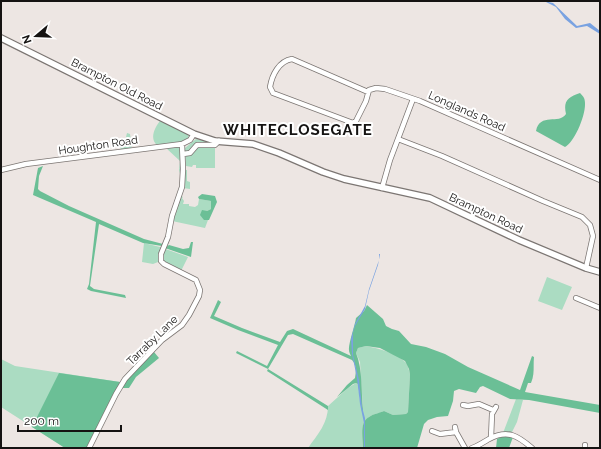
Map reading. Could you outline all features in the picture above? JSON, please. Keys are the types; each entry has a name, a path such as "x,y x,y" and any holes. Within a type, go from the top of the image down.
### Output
{"main road":[{"name":"Brampton Old Road","path":"1,38 194,134"},
{"path":"194,134 219,141"},
{"name":"Brampton Road","path":"219,141 239,142 264,148 323,172 360,183 413,193 430,198 504,233 586,268 600,272"}],"street":[{"path":"368,92 292,59 284,61 280,65 270,87 273,93 352,123 356,121 371,88 379,88 413,98"},
{"name":"Longlands Road","path":"382,188 413,98 600,180"},
{"path":"182,144 190,140 194,134"},
{"path":"398,139 435,153 582,217 590,225 593,236 586,268"},
{"path":"183,154 190,153 198,145 215,145 219,141"},
{"name":"Tarraby Lane","path":"89,448 121,384 162,340 182,325 199,296 200,290 196,280 193,277 164,264 160,258 168,237 172,216 182,187 182,144"},
{"name":"Houghton Road","path":"1,170 26,164 182,144"},
{"path":"576,298 600,308"},
{"path":"463,405 468,406 479,404 494,408 491,438"},
{"path":"432,431 440,434 455,429 465,448"},
{"path":"472,448 498,435 511,434 521,439 529,447"}],"green space":[{"path":"580,93 584,98 585,110 577,132 569,144 565,147 536,131 541,122 563,117 566,114 565,106 567,100"},
{"path":"161,120 189,133 188,138 182,142 157,145 153,139 153,136 155,129"},
{"path":"127,133 130,134 132,147 129,149 121,149 119,146 121,142 125,141"},
{"path":"196,139 213,143 215,146 215,168 196,168 196,165 193,165 192,167 186,166 185,148"},
{"path":"180,147 181,177 179,170 180,161 166,148"},
{"path":"43,166 39,176 38,189 40,191 69,206 144,239 163,244 162,246 143,243 99,224 90,286 94,289 125,295 126,298 87,289 89,284 96,222 33,195 38,168"},
{"path":"185,170 187,170 187,181 190,182 190,189 183,188"},
{"path":"202,194 215,196 217,202 209,220 204,220 200,215 202,210 207,211 211,209 211,201 199,199 198,197"},
{"path":"181,196 183,197 182,198 184,201 183,204 189,204 189,206 195,207 198,205 199,199 211,201 211,209 207,211 208,220 205,228 172,221"},
{"path":"191,242 193,242 191,257 165,248 169,245 183,249 189,248"},
{"path":"144,243 188,257 181,271 163,263 158,262 153,264 142,262"},
{"path":"547,277 572,287 562,310 538,301"},
{"path":"218,300 221,302 214,316 242,328 280,342 287,331 293,329 351,356 349,347 356,318 364,311 367,305 383,319 386,326 399,331 411,344 426,347 445,354 468,367 520,390 532,356 534,357 533,376 531,383 528,383 525,392 600,405 600,413 529,400 510,399 483,386 480,387 476,393 459,389 454,391 453,401 448,416 428,420 424,424 417,448 363,448 362,431 366,419 372,415 384,411 393,415 406,414 408,412 410,375 405,361 380,348 366,346 358,348 356,353 361,374 362,411 358,384 353,384 337,397 355,378 356,371 352,360 293,334 288,335 268,369 236,353 237,351 267,366 278,345 210,318"},
{"path":"366,346 391,353 401,358 405,362 410,375 408,412 406,414 393,415 384,411 369,417 364,423 363,427 363,448 308,448 324,423 328,412 328,406 348,388 356,383 358,384 360,401 363,410 360,362 356,353 358,348"},
{"path":"154,352 159,358 136,377 129,388 121,388 126,380"},
{"path":"1,359 15,366 120,382 88,448 65,448 1,407"},
{"path":"268,369 328,406 328,410 267,371"},
{"path":"59,373 120,382 88,448 65,448 32,427"},
{"path":"516,399 523,400 517,422 512,432 503,433"},
{"path":"505,435 513,437 509,448 496,448 497,439"}],"water":[{"path":"544,1 553,3 577,26 590,23 600,31 600,34 587,26 576,28 565,19 556,7"},
{"path":"379,261 365,309 355,326 353,333 353,355 359,380 362,407 365,418 364,448 364,423 352,354 351,339 355,324 365,306 369,289"}],"district":[{"name":"WHITECLOSEGATE","path":"298,130"}]}
